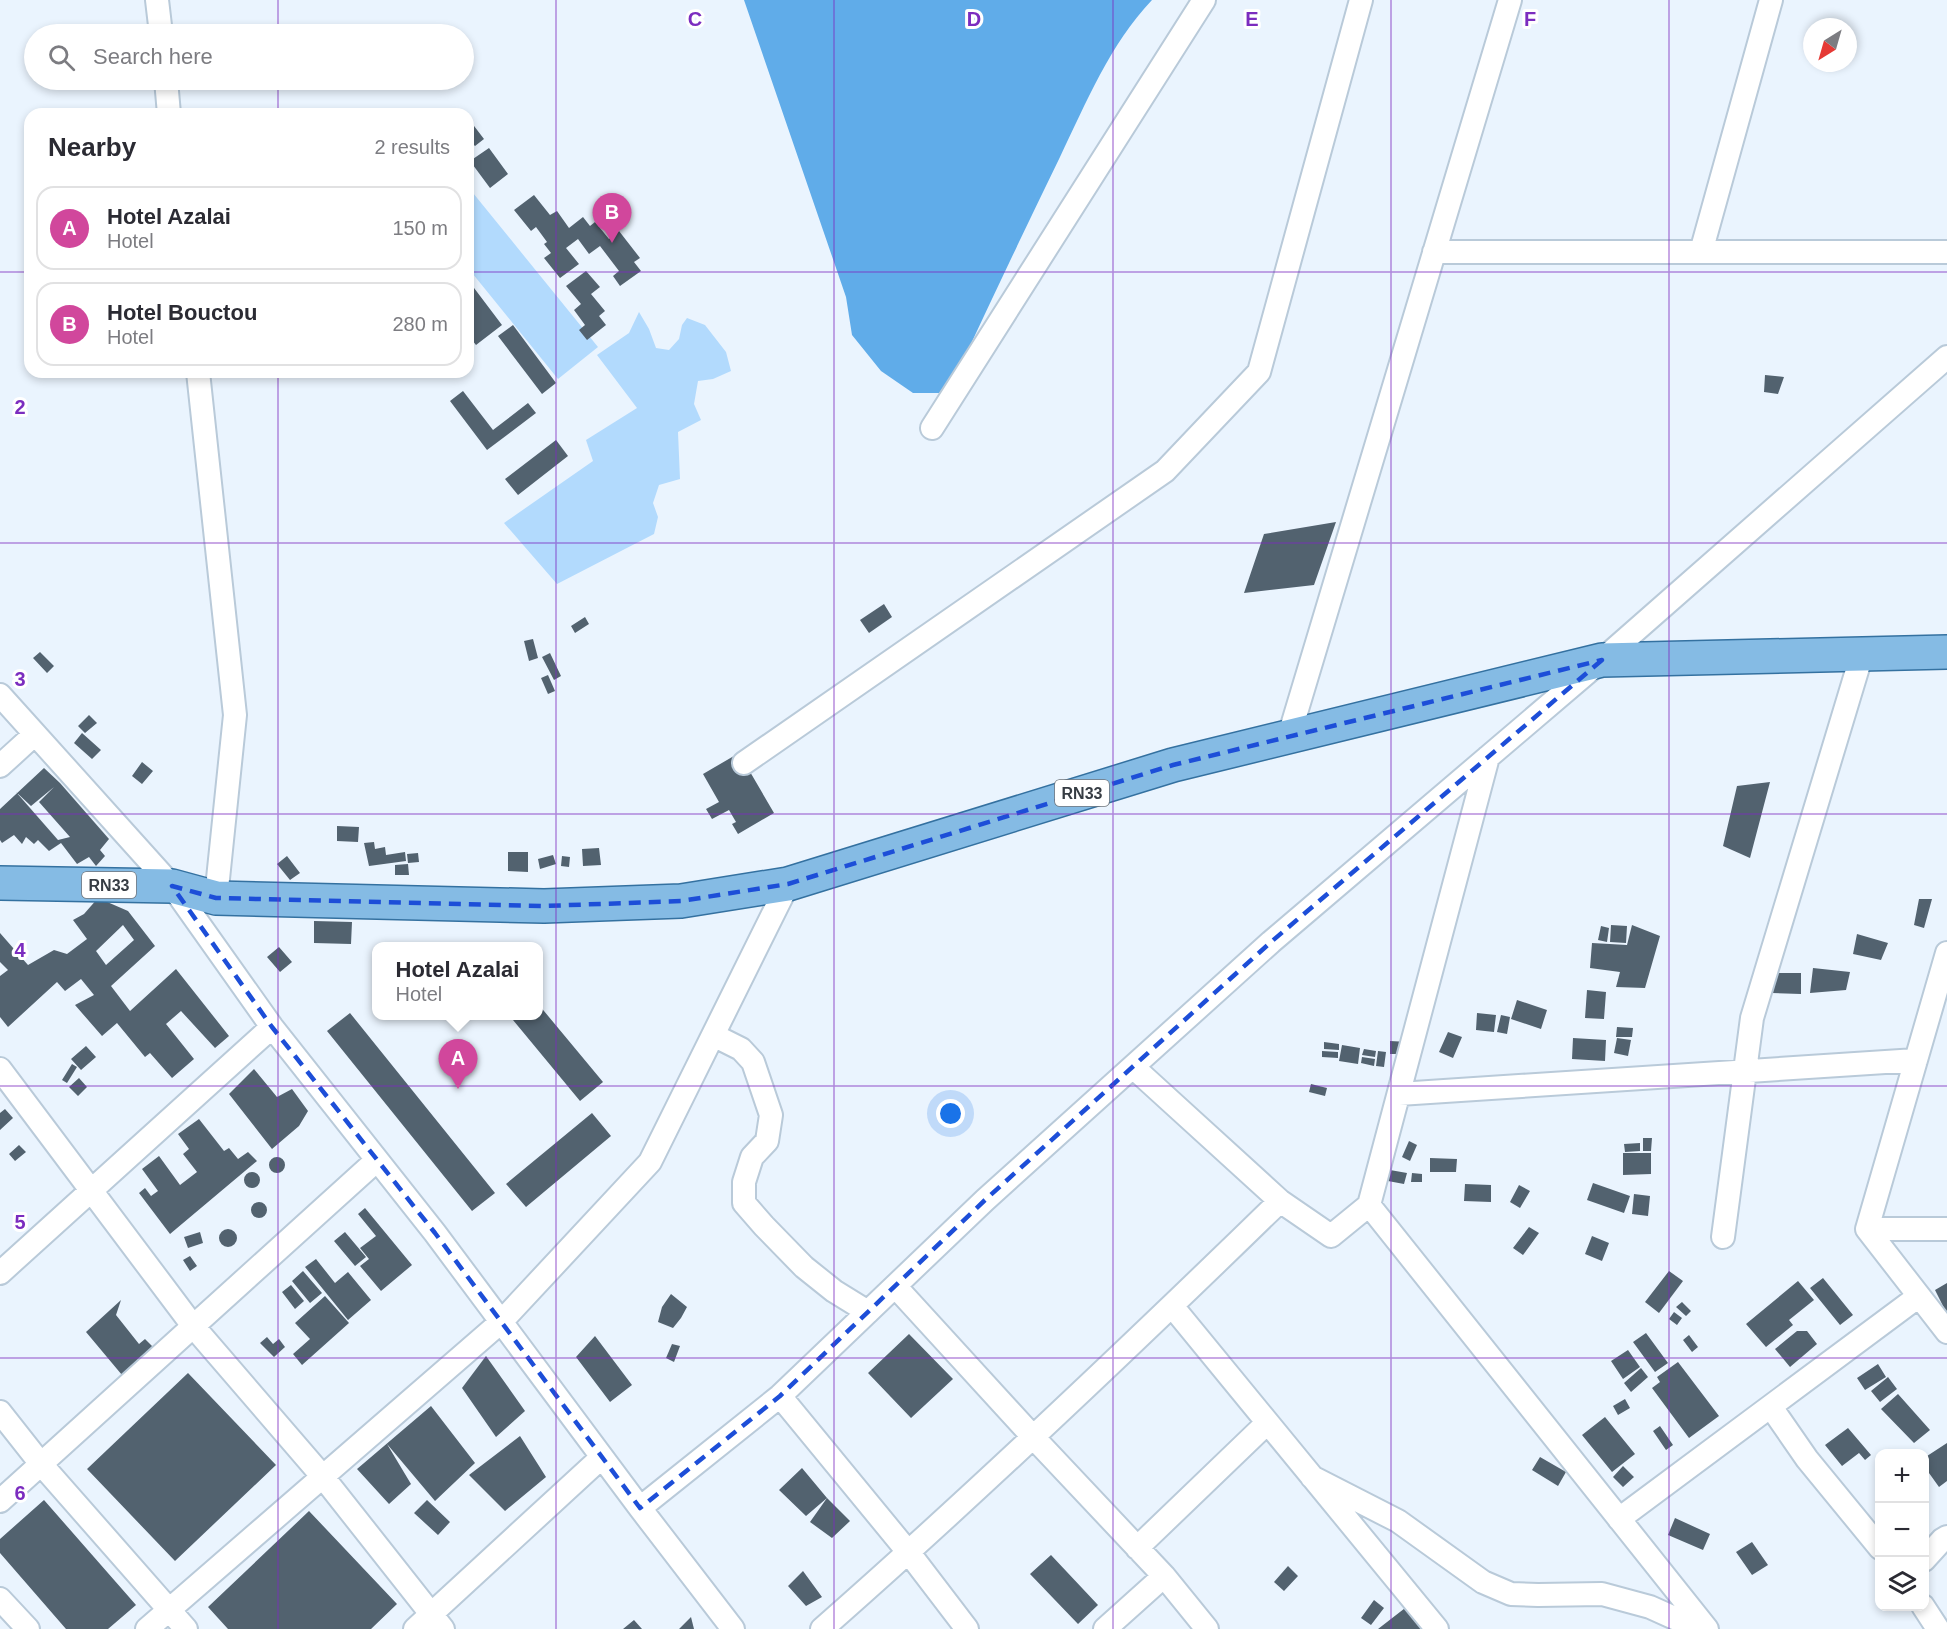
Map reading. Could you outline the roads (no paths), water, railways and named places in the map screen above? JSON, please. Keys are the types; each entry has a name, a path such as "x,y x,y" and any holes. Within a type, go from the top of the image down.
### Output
{"main road":[{"name":"RN33","path":"0,883 172,886 216,898 544,906 681,901 788,884 1173,765 1602,660 1947,652"}],"street":[{"path":"157,0 160,24"},
{"path":"932,428 1204,0"},
{"path":"744,763 1165,471 1259,372 1361,0"},
{"path":"1289,736 1510,0"},
{"path":"1701,252 1771,0"},
{"path":"167,90 168,108"},
{"path":"1434,252 1947,252"},
{"path":"640,1508 780,1396 985,1200 1271,942 1602,660 1947,357"},
{"path":"199,378 236,715 216,898"},
{"path":"1723,1237 1752,1018 1862,654"},
{"path":"0,695 172,886 272,1027 435,1233 733,1629"},
{"path":"0,766 35,734"},
{"path":"1133,1066 1280,1201 1330,1236 1369,1205 1488,757"},
{"path":"147,1629 501,1322 650,1162 788,884"},
{"path":"1867,1229 1947,953"},
{"path":"0,1273 272,1027"},
{"path":"713,1035 741,1049 753,1062 771,1115 767,1140 752,1157 744,1182 744,1203 804,1267 834,1291 868,1312"},
{"path":"1399,1094 1916,1060"},
{"path":"0,1069 194,1326 323,1477 430,1624 602,1457"},
{"path":"0,1502 377,1160"},
{"path":"822,1629 1034,1438 1280,1201"},
{"path":"1369,1205 1707,1629"},
{"path":"1867,1229 1947,1229"},
{"path":"1867,1229 1947,1332"},
{"path":"895,1286 1164,1576 1207,1629"},
{"path":"1619,1519 1920,1296"},
{"path":"1172,1306 1437,1629"},
{"path":"780,1396 909,1553 968,1629"},
{"path":"1771,1407 1807,1459 1875,1542"},
{"path":"0,1412 41,1464 186,1629"},
{"path":"1137,1548 1267,1423"},
{"path":"1312,1477 1398,1521 1483,1582 1511,1594 1602,1594 1650,1607 1699,1629"},
{"path":"1927,1557 1947,1537"},
{"path":"1105,1629 1164,1576"},
{"path":"0,1599 28,1629"},
{"path":"1926,1611 1938,1629"}],"water":[{"path":"744,0 1152,0 1137,17 1100,75 962,363 939,393 913,393 881,371 852,335 846,297"}],"place":[{"name":"Hotel Bouctou","path":"612,243"},
{"name":"Hotel Azalai","path":"458,1089"}]}
